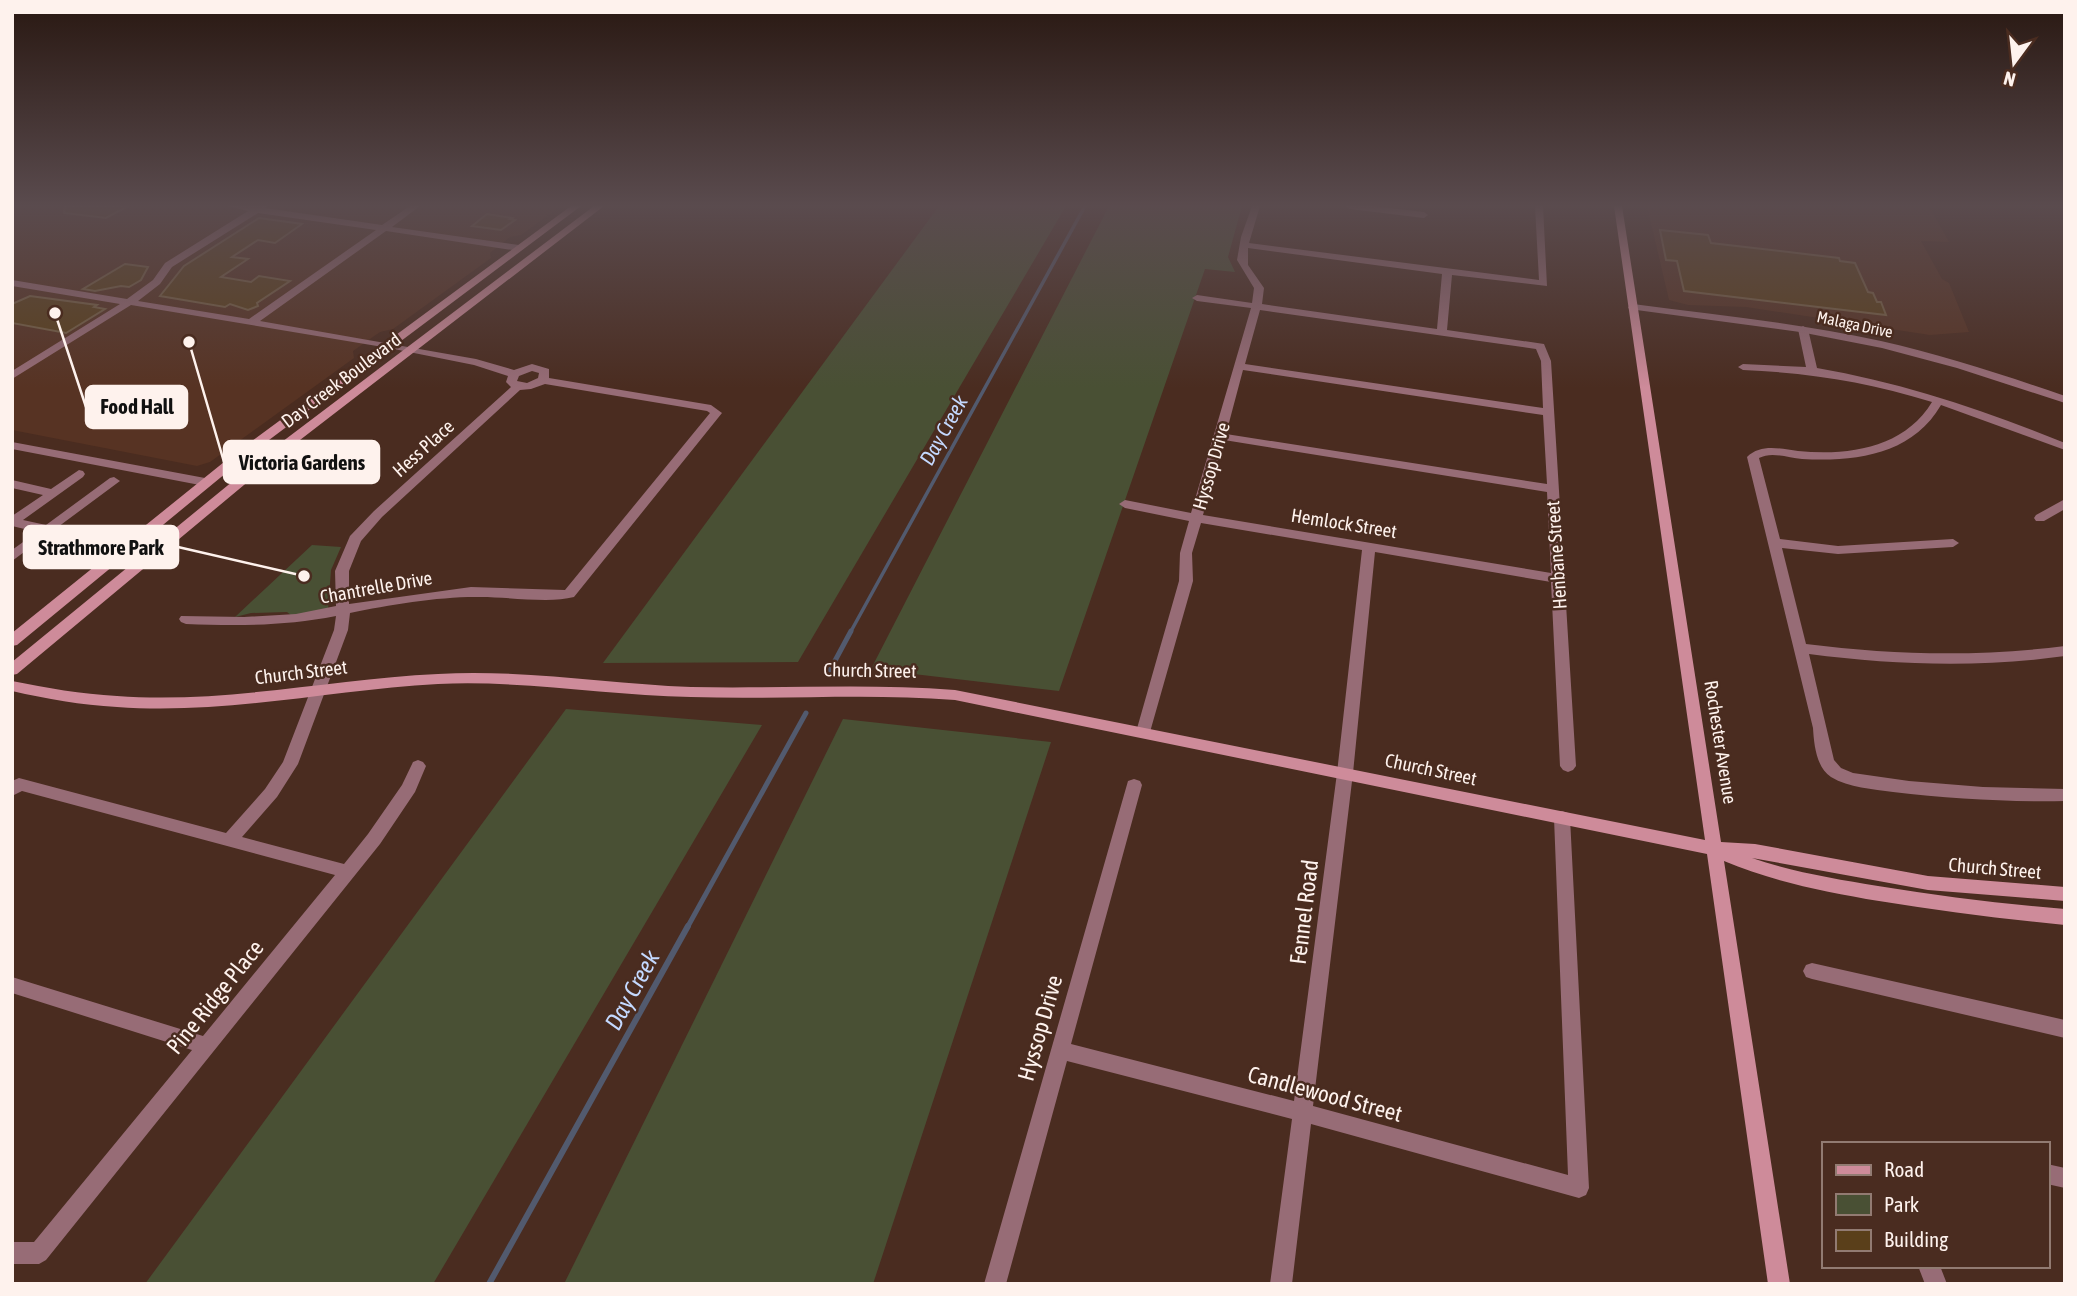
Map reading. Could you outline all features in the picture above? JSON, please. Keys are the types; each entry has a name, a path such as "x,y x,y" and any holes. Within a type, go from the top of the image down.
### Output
{"main road":[{"name":"Day Creek Boulevard","path":"12,642 205,482 494,266"},
{"path":"512,274 518,266"},
{"name":"Day Creek Boulevard","path":"12,670 270,457 522,266"},
{"name":"Rochester Avenue","path":"1627,266 1779,1284"},
{"name":"Church Street","path":"12,686 91,701 142,704 235,701 387,683 490,678 690,691 909,691 1001,702 1714,849 1755,851 1928,883 2065,894"},
{"name":"Church Street","path":"1714,849 1758,869 1836,886 1974,908 2065,917"}],"street":[{"path":"12,376 154,285 167,266"},
{"path":"251,322 330,266"},
{"name":"Hyssop Drive","path":"1143,732 1186,581 1185,562 1196,518 1257,306 1260,288 1244,266"},
{"path":"1412,266 1544,284 1543,266"},
{"path":"1197,298 1442,331 1447,271"},
{"path":"12,283 413,349 476,362 514,374"},
{"name":"Malaga Drive","path":"1633,307 1803,329 1925,355 2065,400"},
{"path":"1803,329 1812,371"},
{"name":"Henbane Street","path":"1442,331 1540,346 1545,354 1569,766"},
{"path":"1239,366 1548,412"},
{"path":"1743,367 1812,371 1938,401 2065,447"},
{"path":"538,368 547,374 543,380 533,385 517,386 511,382 514,374 522,369 538,368"},
{"name":"Chantrelle Drive","path":"186,619 215,622 285,620 343,609 471,592 557,596 571,592 716,413 715,410 543,380"},
{"name":"Hess Place","path":"229,841 271,793 290,764 340,632 343,609 342,571 355,539 378,514 517,386"},
{"path":"1938,401 1931,417 1914,433 1885,447 1824,456 1764,452 1753,457 1820,728 1822,750 1837,773 1861,781 1930,789 2065,795"},
{"path":"1219,436 1552,489"},
{"path":"12,445 205,482"},
{"path":"13,522 79,474"},
{"path":"12,557 114,481"},
{"path":"12,484 53,493"},
{"path":"2040,518 2065,503"},
{"name":"Hemlock Street","path":"1125,504 1558,579"},
{"path":"13,522 48,530"},
{"path":"1776,543 1838,550 1953,543"},
{"name":"Fennel Road","path":"1281,1284 1345,773 1369,547"},
{"path":"1800,648 1843,654 1960,659 2065,651"},
{"name":"Pine Ridge Place","path":"12,1253 39,1253 348,872 409,788 418,766"},
{"name":"Hyssop Drive","path":"995,1284 1134,785"},
{"path":"15,787 348,872"},
{"name":"Candlewood Street","path":"1059,1050 1301,1112 1579,1188 1562,818"},
{"path":"1812,971 2065,1029"},
{"path":"12,985 207,1046"}],"shaded area":[{"path":"12,266 479,266 393,329 380,332 353,351 354,358 210,462 197,466 12,430"},
{"path":"1661,266 1935,266 1942,279 1949,283 1969,332 1930,335 1746,307 1688,305 1669,300"}],"green space":[{"path":"895,266 1030,266 798,662 603,663"},
{"path":"1078,266 1232,266 1235,272 1205,269 1059,691 871,669"},
{"path":"312,545 341,547 331,570 328,610 292,616 287,612 251,613 235,617"},
{"path":"566,709 762,725 433,1284 145,1284"},
{"path":"843,719 1051,742 873,1284 564,1284"}],"building":[{"path":"121,266 148,267 141,280 129,287 95,291 83,289"},
{"path":"184,266 237,266 221,277 251,282 259,276 290,281 257,303 258,306 248,310 230,304 225,307 160,296"},
{"path":"1678,266 1857,266 1868,292 1873,293 1877,302 1881,302 1886,315 1684,291"},
{"path":"30,296 97,305 94,307 105,309 66,333 12,323 12,304"}],"waterway":[{"name":"Day Creek","path":"850,633 1052,266"},
{"name":"Day Creek","path":"830,670 851,631"},
{"name":"Day Creek","path":"687,928 806,713"},
{"name":"Day Creek","path":"489,1284 688,926"}],"place":[{"name":"Food Hall","path":"55,313"},
{"name":"Victoria Gardens","path":"189,342"},
{"name":"Strathmore Park","path":"304,576"}]}
